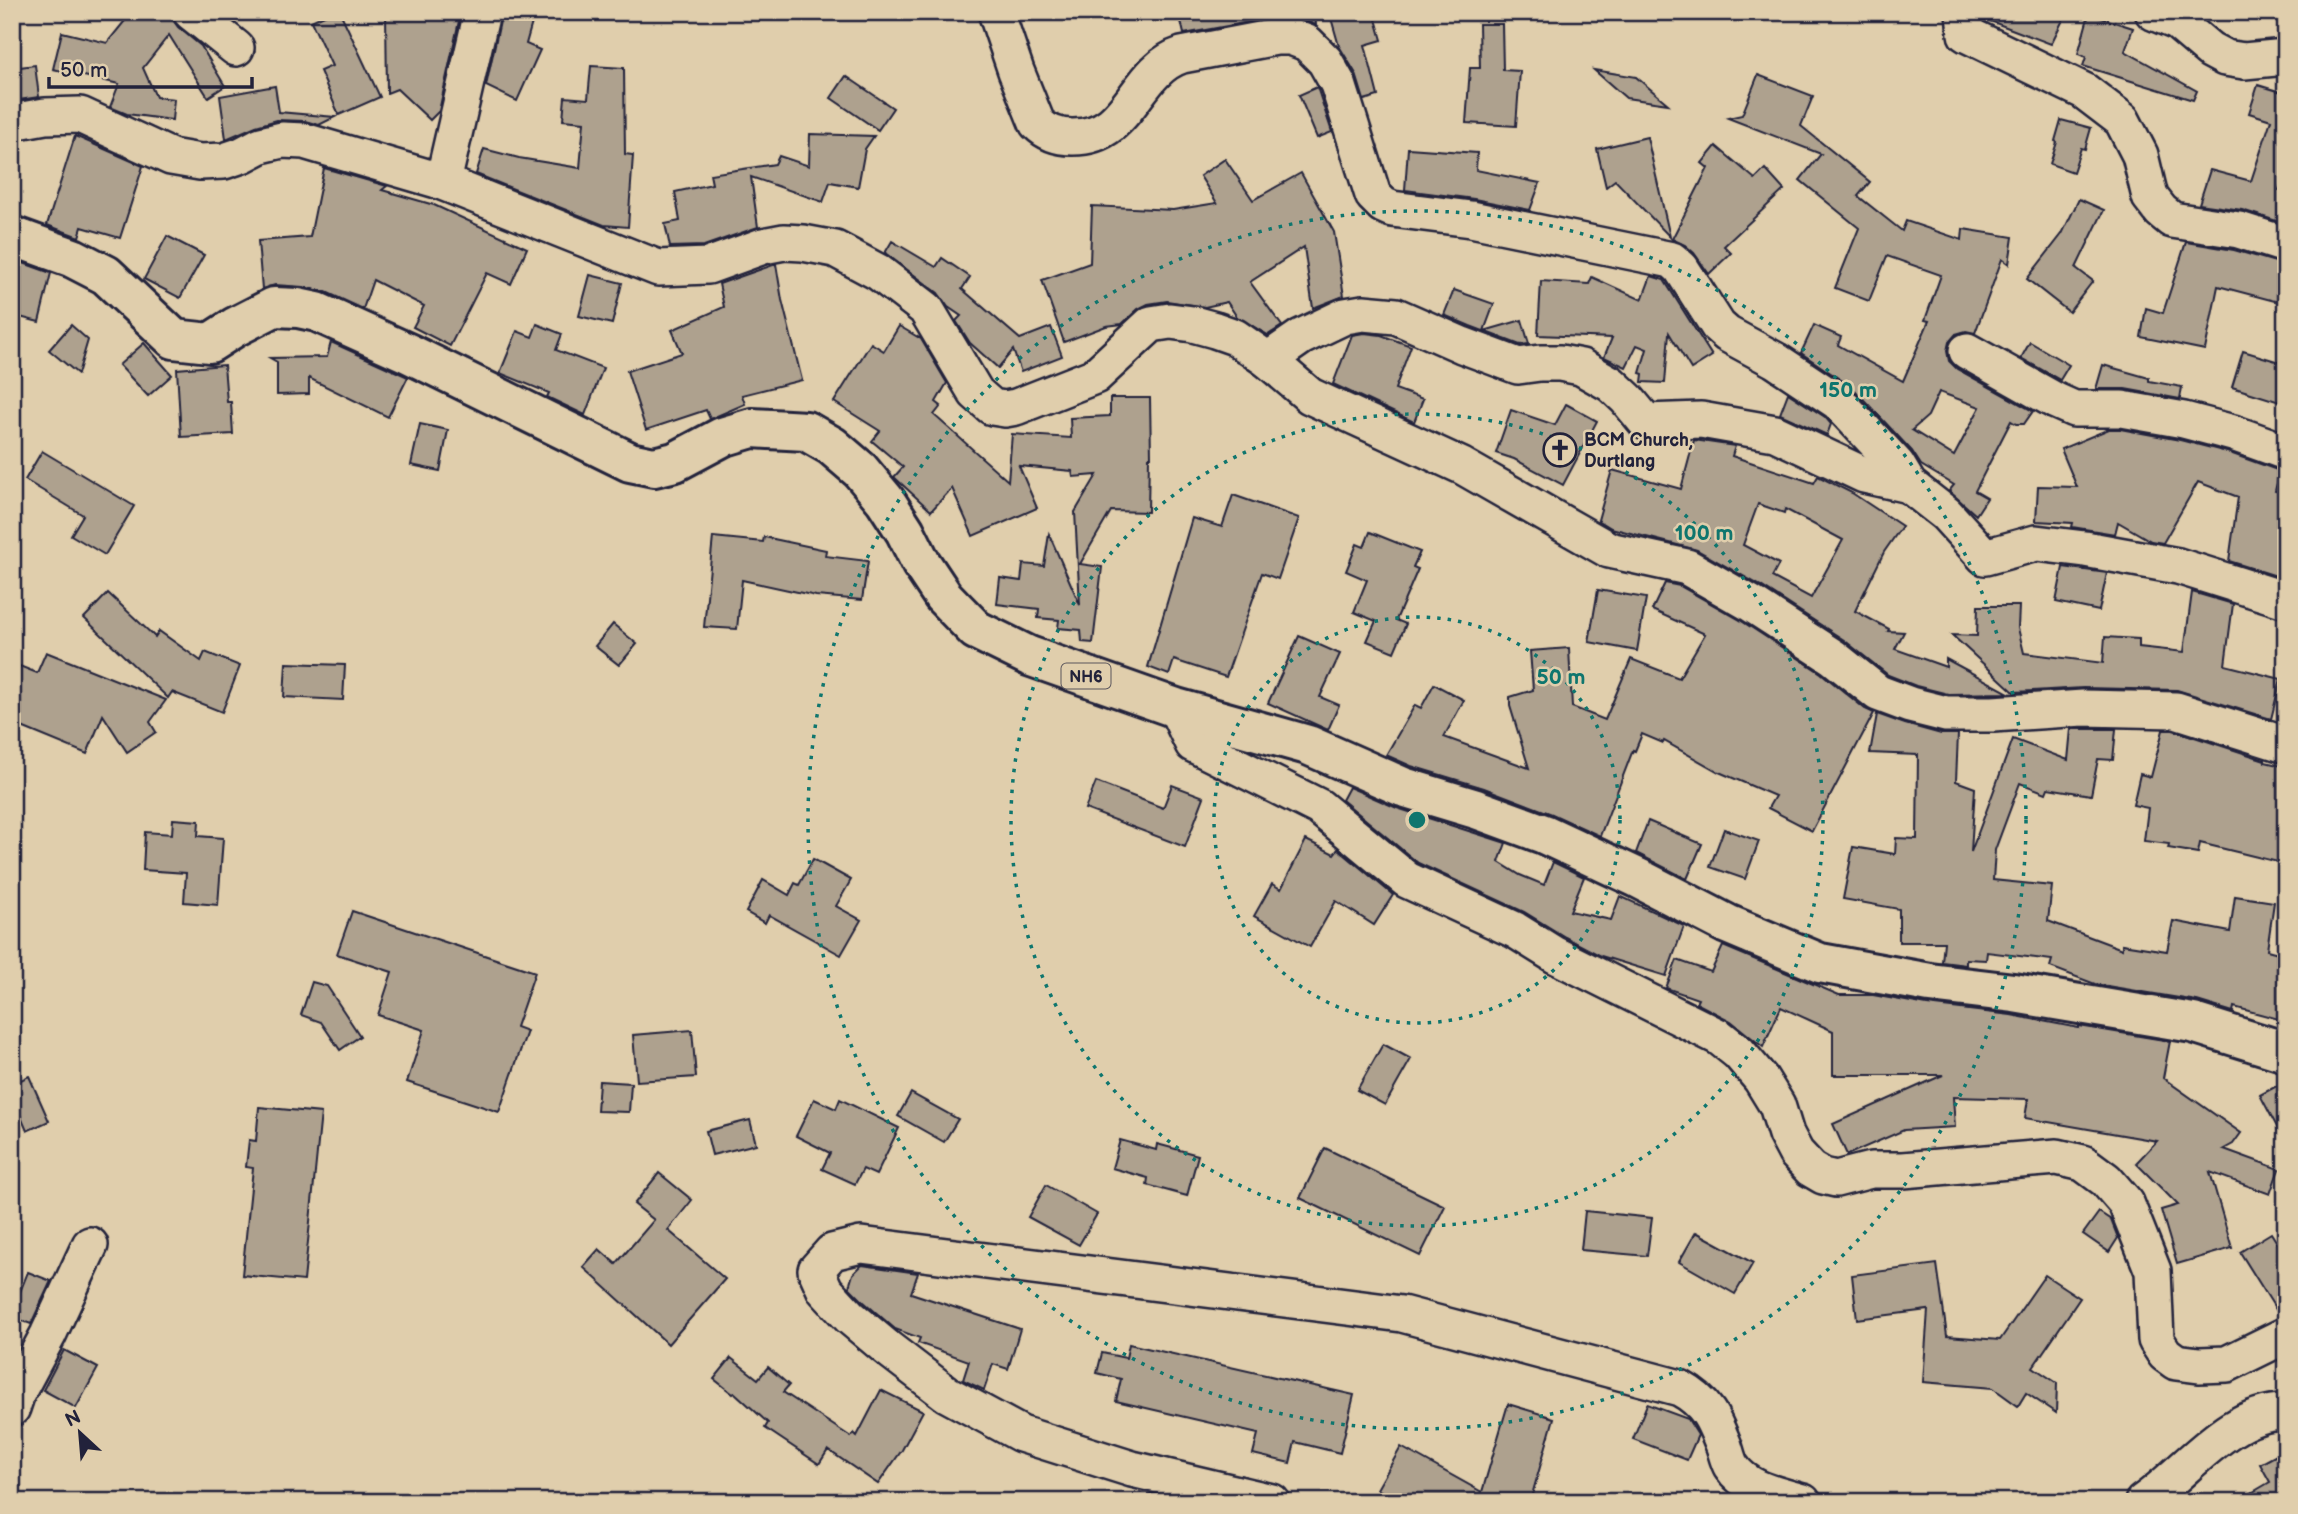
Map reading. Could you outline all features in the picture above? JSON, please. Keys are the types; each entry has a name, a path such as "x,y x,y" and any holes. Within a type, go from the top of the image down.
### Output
{"highway":[{"name":"NH6","path":"12,236 73,258 106,275 174,339 210,344 235,327 274,307 317,312 419,358 630,462 654,467 675,462 722,437 752,428 806,431 832,446 860,470 885,500 905,531 920,563 943,596 976,630 1029,656 1176,708 1308,745 1403,787 1476,809 1544,834 1727,924 1820,963 2193,1023 2286,1052"}],"street":[{"path":"191,12 236,48"},
{"path":"443,182 482,12"},
{"path":"996,12 1037,123 1043,130 1069,138 1101,133 1124,111 1158,69 1176,57 1276,37 1291,37 1307,43 1325,61 1338,84 1360,157 1377,201 1392,209 1471,219 1672,260 1681,268 1718,326 1838,402 1897,465 1909,485 1946,514 1985,557 2036,543 2085,549 2178,566 2286,600"},
{"path":"1964,12 1966,34 2084,91 2122,120 2140,155 2150,197 2172,220 2239,230 2286,245"},
{"path":"2153,12 2177,22 2210,50 2225,58 2244,61 2286,57"},
{"path":"12,122 80,116 171,157 201,162 224,161 261,145 282,141 304,142 443,182 658,268 708,266 763,246 784,242 835,249 878,272 926,309 976,393 992,407 1016,407 1096,376 1151,324 1171,321 1215,330 1235,337 1268,360 1310,396 1462,466 1609,550 1687,567 1802,636 1878,693 1946,714 2083,708 2176,710 2286,745"},
{"path":"1268,360 1301,337 1345,316 1363,313 1396,316 1518,366 1560,363 1581,367 1611,384 1646,422 1700,420 1775,433 1864,475 1909,485"},
{"path":"1967,351 2074,409 2122,409 2184,420 2233,433 2286,452"},
{"path":"1176,708 1193,744 1319,807 1407,880 1515,930 1555,955 1718,1037 1739,1053 1761,1079 1777,1105 1786,1134 1796,1153 1811,1169 1823,1176 1836,1179 1871,1170 1903,1170 2057,1157 2083,1163 2106,1180 2126,1203 2153,1271 2157,1340 2165,1353 2176,1363 2199,1366 2227,1364 2286,1335"},
{"path":"12,1408 90,1245"},
{"path":"1272,1502 1132,1469 1021,1434 947,1394 887,1348 850,1317 825,1290 816,1270 832,1252 861,1245 1402,1314 1680,1388 1696,1397 1713,1417 1731,1467 1762,1490 1803,1502"},
{"path":"2143,1502 2235,1426 2264,1414 2286,1412"}],"building":[{"path":"132,12 171,12 178,27 201,46 225,86 208,97 169,35 143,68 156,97 174,99 172,120 127,114 110,107 119,84 53,69 62,32 107,43"},
{"path":"331,12 340,12 380,97 339,115 320,71 332,66 311,21"},
{"path":"386,12 461,12 439,111 430,120 397,89 387,93"},
{"path":"502,12 535,12 526,44 540,50 517,101 486,86"},
{"path":"1179,12 1315,12 1316,25 1298,18 1276,17 1184,34"},
{"path":"1350,12 1374,12 1382,40 1365,45 1378,96 1364,100 1356,74 1339,46 1331,18"},
{"path":"1984,12 2067,12 2051,44 1985,19"},
{"path":"2089,14 2133,28 2125,51 2197,91 2193,100 2083,66 2086,57 2078,54"},
{"path":"1479,24 1502,24 1503,70 1520,71 1516,126 1466,123 1470,68 1480,68"},
{"path":"35,65 39,97 12,101 12,68"},
{"path":"591,66 624,68 625,154 633,155 628,227 604,225 476,174 484,149 580,168 584,122 563,120 565,97 588,99"},
{"path":"1594,70 1636,77 1668,104 1626,98"},
{"path":"1758,75 1813,96 1801,126 1870,182 1858,196 1902,231 1906,221 1962,240 1963,229 2013,237 2009,264 2002,259 1975,333 1966,331 1956,334 1949,342 1947,351 1949,361 1957,369 2033,411 2024,424 2011,421 1975,491 1987,498 1976,515 1949,491 1954,485 1921,465 1912,451 1853,388 1801,353 1814,325 1841,337 1838,345 1903,381 1929,321 1925,320 1941,275 1887,256 1869,301 1835,288 1859,228 1800,180 1821,154 1728,118 1742,115","holes":["1939,392 1980,407 1954,456 1912,430 1928,416"]},
{"path":"846,76 893,108 878,130 831,98"},
{"path":"2258,85 2281,92 2281,89 2286,90 2286,170 2279,190 2286,191 2286,224 2242,210 2199,204 2210,170 2251,181 2271,120 2249,113"},
{"path":"275,86 279,112 335,117 319,125 305,121 277,120 226,139 220,96"},
{"path":"1317,87 1332,132 1317,138 1299,95"},
{"path":"2061,120 2091,128 2085,149 2081,148 2073,172 2050,164"},
{"path":"810,134 874,136 865,149 858,187 830,182 823,202 751,177 758,227 704,246 670,247 665,224 680,221 675,192 712,184 710,174 775,164 779,156 809,166"},
{"path":"75,136 143,166 120,238 82,227 79,237 47,225"},
{"path":"1647,137 1670,237 1615,180 1606,187 1597,149"},
{"path":"1716,146 1755,179 1765,169 1784,190 1724,246 1731,253 1709,274 1694,253 1672,239 1708,168 1702,163"},
{"path":"1408,148 1477,153 1476,170 1540,183 1530,210 1405,190"},
{"path":"1225,159 1253,200 1301,173 1334,232 1344,296 1313,308 1304,247 1250,282 1282,326 1268,335 1237,317 1227,302 1205,307 1167,301 1148,304 1138,309 1122,324 1106,326 1064,342 1042,280 1090,263 1092,206 1173,210 1217,203 1200,176"},
{"path":"324,168 387,186 382,190 434,205 527,248 511,284 487,273 450,346 413,327 424,306 373,280 363,309 326,292 303,287 275,285 262,289 258,241 310,237"},
{"path":"2079,199 2104,210 2076,268 2093,281 2069,312 2027,279 2062,234"},
{"path":"167,236 204,255 180,298 144,279"},
{"path":"892,241 936,267 942,258 970,277 962,289 1020,339 1051,327 1062,356 1021,372 1013,350 998,368 970,343 956,321 961,316 948,307 938,293 885,253"},
{"path":"2186,242 2234,250 2286,265 2286,304 2218,286 2205,350 2141,337 2146,308 2163,313"},
{"path":"12,259 51,273 39,322 12,315"},
{"path":"776,264 802,380 742,395 745,404 710,419 706,410 646,430 627,371 682,353 672,330 724,307 719,284"},
{"path":"590,275 622,283 612,324 579,316"},
{"path":"1651,276 1664,280 1712,356 1691,369 1669,333 1665,383 1642,382 1643,374 1640,373 1647,349 1637,345 1626,367 1604,357 1612,338 1538,335 1541,281 1589,284 1592,277 1642,300"},
{"path":"1454,290 1494,304 1484,331 1522,320 1529,344 1520,345 1470,326 1444,315"},
{"path":"537,324 562,334 556,350 603,368 585,415 547,397 549,393 500,373 517,331 532,337"},
{"path":"71,325 88,340 78,374 49,350"},
{"path":"899,326 921,339 947,383 936,402 941,406 934,415 1008,481 1012,434 1071,438 1070,418 1110,416 1110,398 1150,398 1148,512 1111,511 1080,564 1102,567 1093,643 1082,642 1081,630 1058,628 1059,620 1038,618 1039,609 997,604 1000,578 1021,581 1023,564 1044,566 1049,534 1080,605 1075,512 1097,475 1073,477 1072,471 1019,466 1037,508 973,536 952,488 931,511 894,477 903,467 872,441 880,431 834,402 871,343 884,351"},
{"path":"1352,335 1381,335 1411,346 1395,389 1423,399 1414,422 1333,384"},
{"path":"331,342 408,377 388,417 309,378 309,394 277,395 277,362 270,358 327,357"},
{"path":"2030,342 2069,365 2060,380 2021,358"},
{"path":"144,343 172,375 148,396 119,365"},
{"path":"2243,351 2286,364 2286,404 2232,387"},
{"path":"224,365 227,402 231,402 233,434 181,437 177,369"},
{"path":"2103,365 2149,378 2149,381 2182,387 2180,399 2125,389 2096,389"},
{"path":"1788,393 1825,417 1831,424 1827,435 1780,414"},
{"path":"1566,404 1597,421 1563,485 1514,459 1496,453 1511,410 1555,425"},
{"path":"420,424 448,430 440,471 411,465"},
{"path":"2109,429 2180,440 2227,452 2280,471 2275,491 2286,493 2286,579 2229,561 2238,497 2198,482 2163,543 2151,541 2118,522 2115,534 2072,527 2073,523 2036,521 2038,486 2077,487 2061,449"},
{"path":"1694,440 1735,446 1732,456 1814,483 1818,476 1852,493 1902,526 1884,552 1855,611 1889,629 1888,631 1904,632 1895,649 1946,667 1946,659 2009,693 1948,694 1888,675 1844,640 1761,586 1697,550 1611,528 1598,520 1612,470 1681,489","holes":["1758,504 1784,513 1785,509 1843,540 1811,598 1772,577 1779,564 1743,545"]},
{"path":"42,451 134,506 105,555 71,535 83,515 25,480"},
{"path":"1233,495 1299,518 1278,579 1262,573 1226,677 1174,660 1169,675 1148,667 1192,518 1222,527"},
{"path":"1370,532 1420,552 1413,567 1418,569 1396,620 1406,624 1394,652 1367,641 1376,621 1354,612 1367,580 1346,571 1357,544 1364,547"},
{"path":"713,537 763,542 764,537 826,550 825,556 868,561 862,600 816,596 742,580 737,629 704,627"},
{"path":"2063,567 2107,573 2099,611 2056,602"},
{"path":"1665,583 1680,586 1740,620 1821,673 1865,709 1874,713 1812,831 1768,808 1775,796 1719,772 1664,741 1663,743 1642,734 1635,751 1633,750 1600,836 1484,788 1411,766 1386,755 1415,705 1421,708 1434,684 1464,700 1444,737 1529,768 1510,706 1510,697 1533,690 1530,651 1569,648 1572,707 1605,720 1631,659 1679,678 1705,634 1652,610"},
{"path":"1598,590 1646,598 1637,651 1589,642"},
{"path":"2192,592 2233,604 2225,665 2281,679 2271,719 2177,690 2083,688 2014,692 1952,635 1977,636 1978,606 2019,606 2018,628 2024,653 2103,663 2105,637 2139,639 2139,647 2184,652"},
{"path":"108,593 155,637 159,631 201,661 205,652 240,666 222,712 172,692 168,698 84,618"},
{"path":"613,624 637,644 619,665 595,646"},
{"path":"1299,636 1340,654 1320,697 1339,705 1328,730 1268,703"},
{"path":"46,652 166,700 150,722 156,732 127,752 103,715 87,754 12,723 12,663 37,673"},
{"path":"286,663 345,665 343,700 284,697"},
{"path":"1877,714 1941,734 1958,734 1956,781 1975,788 1971,852 2013,739 2068,760 2071,729 2116,729 2113,760 2098,759 2091,795 2048,788 2046,793 2020,783 1995,850 1993,880 2052,886 2048,921 2122,949 2122,944 2167,951 2173,921 2230,932 2235,896 2274,902 2267,950 2286,955 2286,1021 2234,1007 2233,1012 2197,1001 2095,984 2050,967 2052,960 1987,952 1986,960 1966,959 1966,965 1942,962 1944,942 1899,942 1899,909 1843,899 1853,847 1895,854 1896,838 1917,839 1918,755 1870,753"},
{"path":"2163,730 2173,730 2286,767 2286,864 2200,843 2198,853 2168,848 2169,844 2144,841 2148,808 2133,805 2140,774 2151,777"},
{"path":"1096,782 1163,808 1172,785 1204,797 1185,847 1085,809"},
{"path":"1349,787 1397,808 1506,843 1499,862 1544,885 1553,862 1584,877 1570,911 1611,920 1620,896 1684,926 1666,976 1601,956 1524,912 1418,863 1342,800"},
{"path":"173,819 199,821 198,836 223,838 218,905 184,902 186,873 143,870 145,832 172,834"},
{"path":"1648,821 1702,844 1687,879 1636,853"},
{"path":"1724,829 1759,841 1745,879 1710,867"},
{"path":"1306,840 1334,854 1338,849 1393,895 1374,925 1336,901 1310,947 1254,916 1272,884 1281,889"},
{"path":"813,859 851,880 836,906 861,920 841,955 769,915 765,923 746,912 763,880 789,895 795,883 799,885"},
{"path":"352,911 535,972 516,1027 527,1031 499,1112 407,1082 424,1030 378,1015 392,972 337,954"},
{"path":"1723,946 1839,995 1873,995 2170,1041 2163,1078 2241,1133 2233,1144 2224,1149 2279,1169 2270,1194 2210,1172 2232,1248 2177,1264 2161,1210 2178,1205 2136,1163 2157,1141 2025,1118 2028,1099 1953,1097 1955,1127 1904,1130 1847,1155 1833,1124 1943,1075 1833,1075 1833,1031 1781,1007 1763,1047 1731,1021 1696,1003 1698,999 1666,988 1677,960 1711,972"},
{"path":"312,982 327,986 360,1036 340,1050 321,1022 301,1015"},
{"path":"692,1030 696,1077 637,1081 633,1035"},
{"path":"1383,1044 1411,1059 1385,1105 1357,1090"},
{"path":"29,1076 49,1121 27,1131 12,1096 12,1084"},
{"path":"599,1081 631,1083 629,1112 597,1111"},
{"path":"2286,1081 2286,1144 2260,1095"},
{"path":"911,1093 958,1119 944,1142 898,1116"},
{"path":"814,1099 836,1109 840,1099 899,1128 876,1175 863,1169 855,1184 822,1169 830,1153 796,1136"},
{"path":"259,1107 321,1113 304,1281 242,1275 253,1168 246,1167 249,1140 256,1141"},
{"path":"750,1120 756,1144 712,1155 706,1131"},
{"path":"1120,1140 1156,1150 1157,1144 1198,1155 1187,1196 1147,1185 1148,1178 1112,1168"},
{"path":"1325,1148 1445,1206 1420,1256 1300,1198"},
{"path":"659,1173 692,1200 668,1230 725,1279 668,1344 583,1267 599,1249 616,1264 654,1220 634,1204"},
{"path":"1046,1185 1097,1214 1079,1245 1028,1217"},
{"path":"1585,1211 1652,1218 1647,1256 1581,1250"},
{"path":"2099,1212 2111,1220 2118,1238 2109,1252 2083,1234"},
{"path":"1696,1232 1753,1263 1735,1294 1679,1262"},
{"path":"2271,1233 2286,1257 2286,1315 2280,1316 2240,1252"},
{"path":"1937,1264 1947,1336 2000,1340 2045,1275 2080,1298 2033,1367 2057,1383 2056,1413 2026,1393 2018,1406 1993,1388 1923,1382 1928,1310 1857,1319 1852,1275"},
{"path":"862,1265 918,1273 911,1293 1020,1329 1008,1369 993,1364 984,1390 963,1380 969,1361 918,1343 920,1338 895,1329 849,1287 853,1274"},
{"path":"28,1272 51,1281 31,1324 12,1317"},
{"path":"1129,1344 1354,1395 1340,1453 1295,1442 1290,1463 1253,1454 1258,1434 1116,1401 1121,1379 1097,1373 1102,1353 1126,1358"},
{"path":"64,1350 98,1368 76,1408 43,1390"},
{"path":"731,1358 758,1379 768,1367 789,1385 783,1392 851,1437 854,1433 857,1436 881,1390 923,1411 902,1450 878,1484 828,1450 819,1464 765,1428 768,1423 735,1393 714,1379"},
{"path":"1508,1404 1554,1418 1530,1502 1400,1502 1377,1489 1401,1447 1482,1492"},
{"path":"1647,1404 1688,1419 1698,1435 1687,1460 1633,1439"},
{"path":"2286,1450 2286,1502 2236,1502 2270,1482 2260,1464"}],"place":[{"name":"BCM Church, Durtlang","path":"1560,450"}]}
